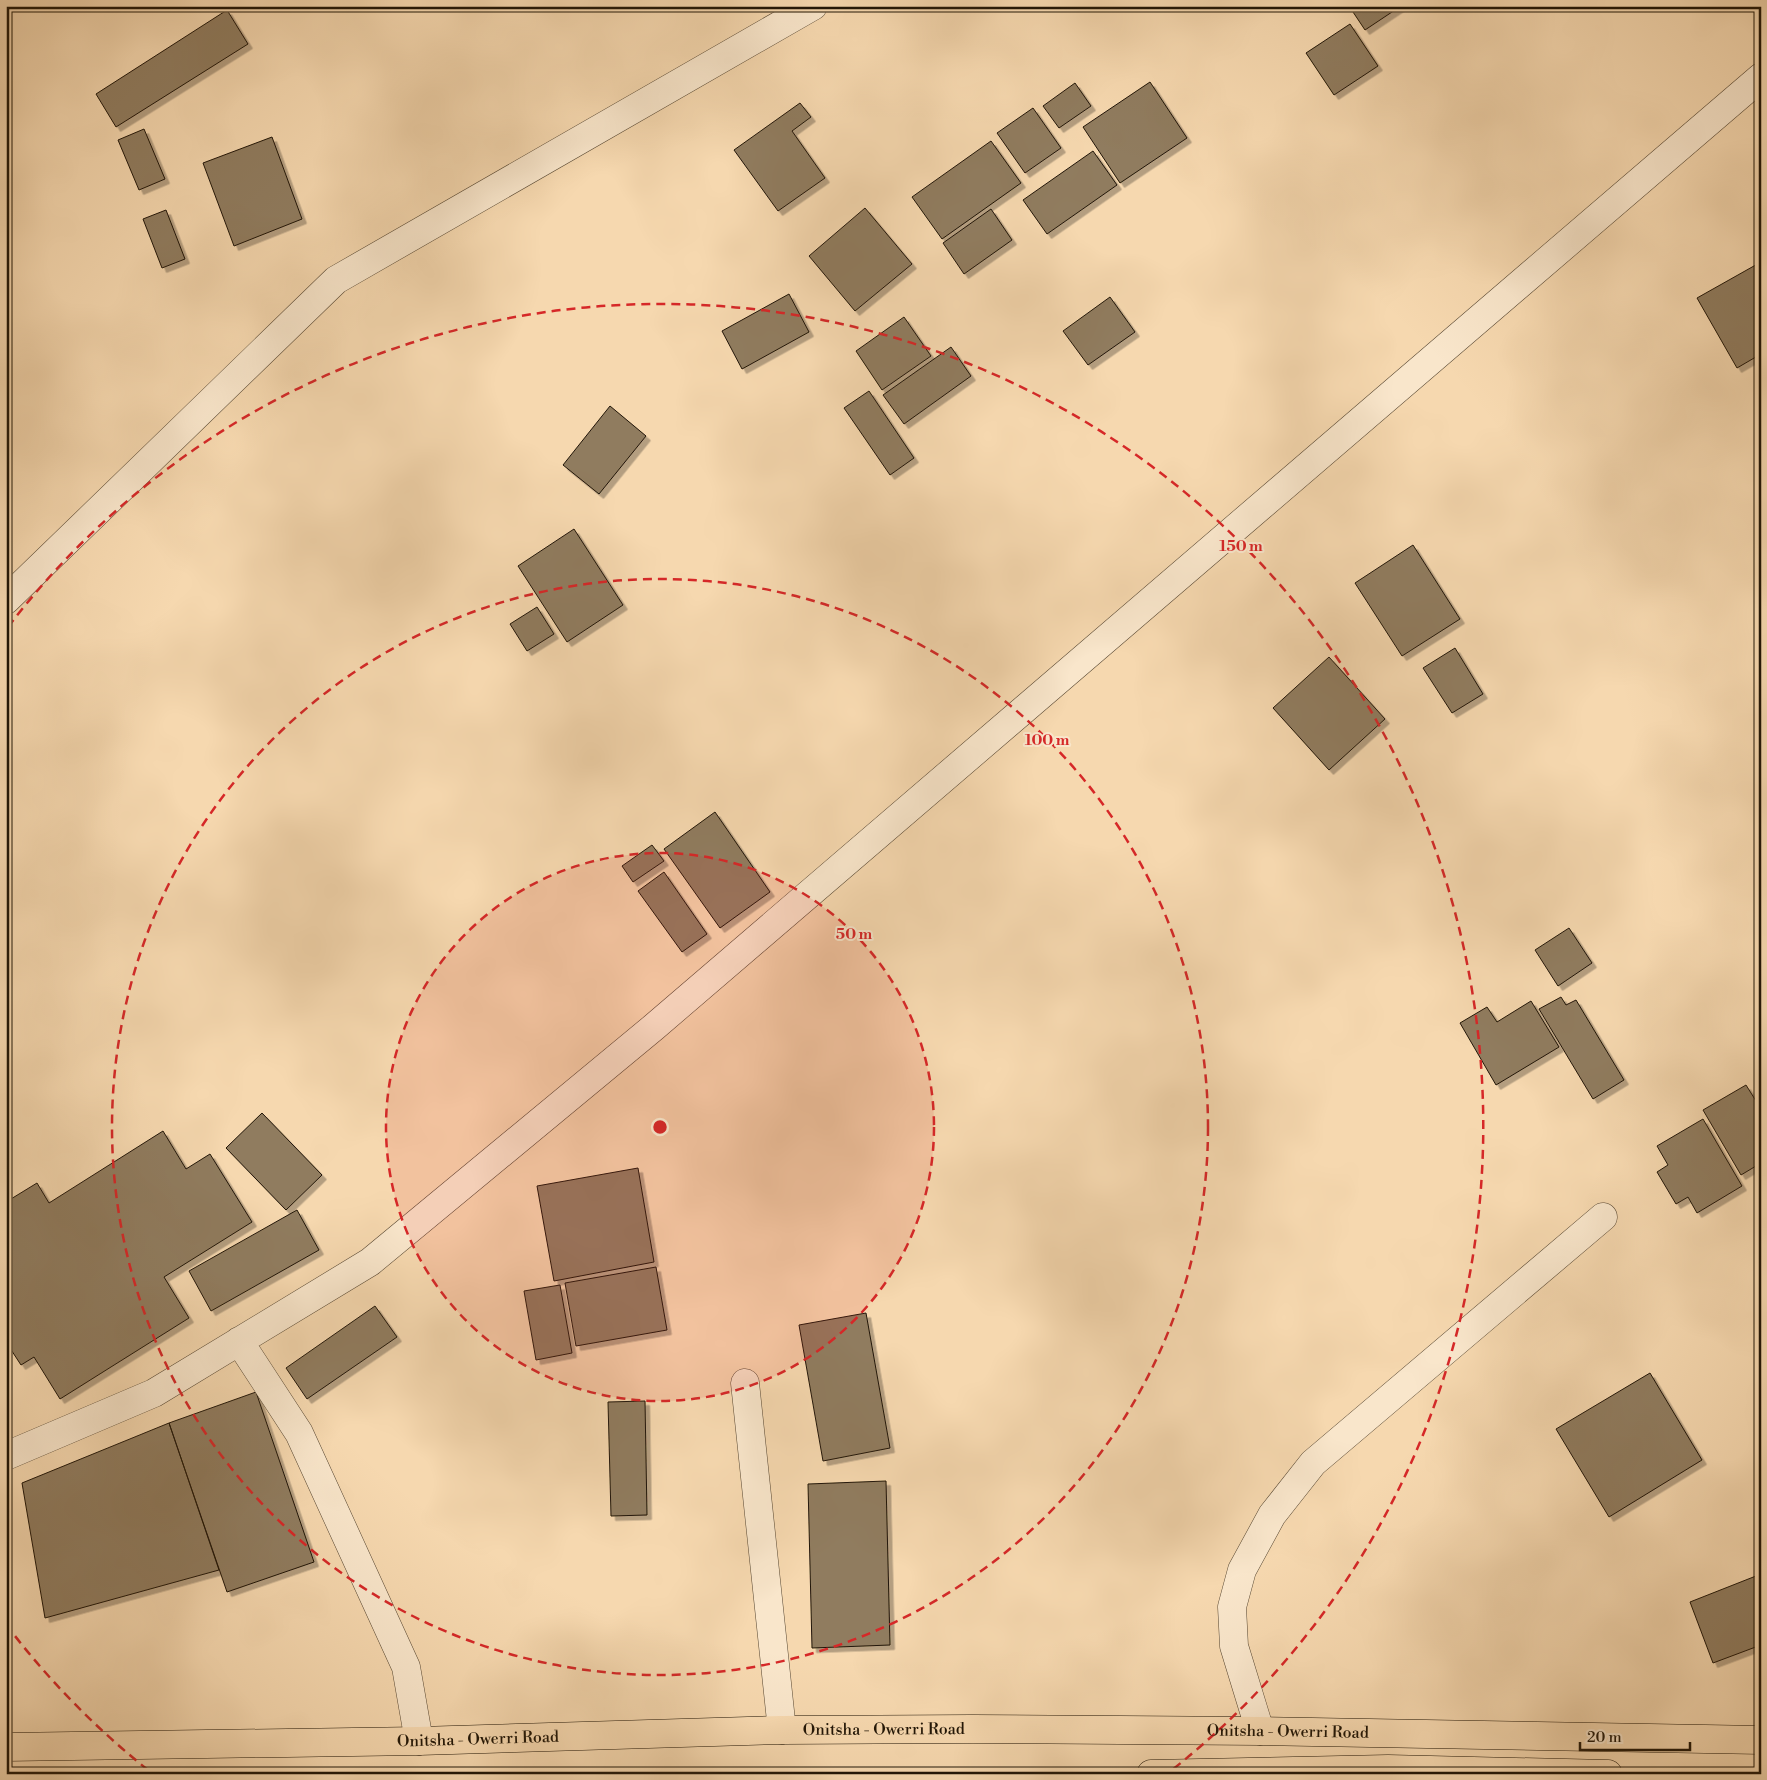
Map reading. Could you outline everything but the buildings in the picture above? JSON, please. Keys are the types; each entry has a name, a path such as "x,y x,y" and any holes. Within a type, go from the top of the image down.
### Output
{"highway":[{"name":"Onitsha - Owerri Road","path":"6,1746 419,1741 782,1730 973,1729 1260,1731 1761,1740"},
{"path":"1151,1774 1388,1769 1608,1774"}],"street":[{"path":"6,600 336,280 813,6"},
{"path":"6,1456 154,1393 370,1262 631,1046 1761,77"},
{"path":"1260,1731 1234,1646 1232,1607 1242,1570 1272,1515 1313,1463 1603,1217"},
{"path":"239,1341 299,1433 406,1667 419,1741"},
{"path":"745,1383 782,1730"}]}
